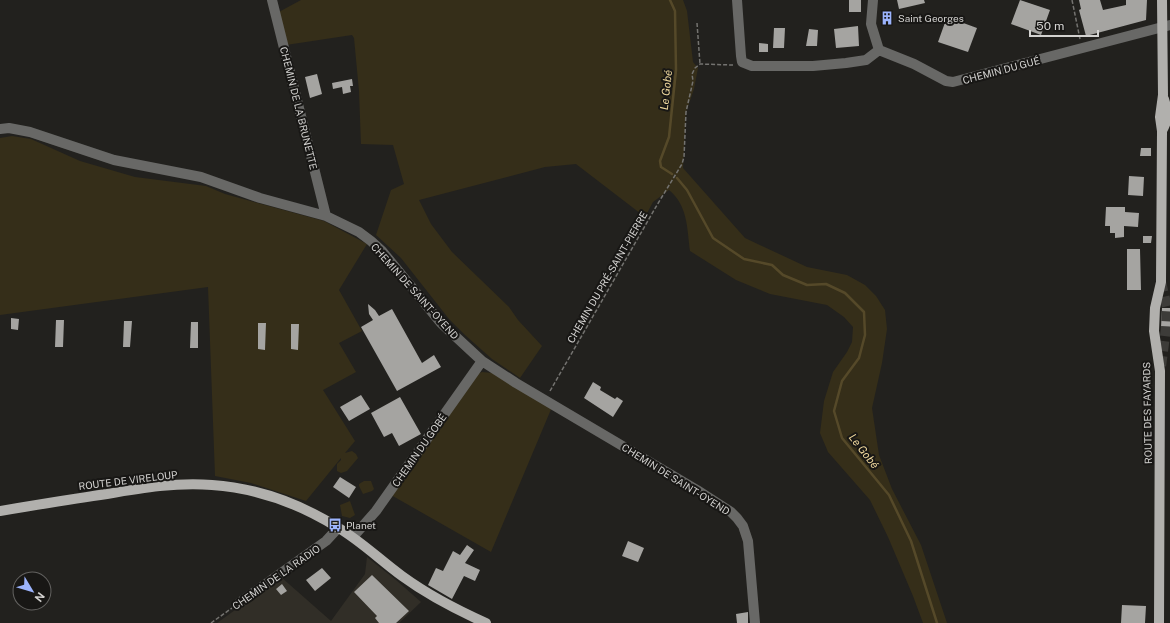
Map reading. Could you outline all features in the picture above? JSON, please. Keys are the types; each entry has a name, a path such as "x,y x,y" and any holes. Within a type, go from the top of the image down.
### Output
{"main road":[{"name":"ROUTE DES FAYARDS","path":"1159,623 1160,371 1154,331 1155,308 1161,282 1162,131 1160,117 1166,26 1162,0"},
{"name":"ROUTE DE VIRELOUP","path":"0,510 163,486 192,484 213,485 251,491 270,496 311,512 353,537 410,582 450,606 486,623"}],"street":[{"name":"CHEMIN DE LA BRUNETTE","path":"272,0 326,216"},
{"path":"737,0 742,62 752,66 813,66 866,60 879,50 871,24 873,0"},
{"name":"CHEMIN DU GUÉ","path":"879,50 914,64 946,81 953,82 1166,26"},
{"name":"CHEMIN DE SAINT-OYEND","path":"0,129 9,128 30,132 114,160 201,177 260,198 326,216 358,232 382,251 441,323 482,360 547,395 731,512 743,526 748,541 755,623"},
{"name":"CHEMIN DU GOBÉ","path":"353,537 376,511 482,360"},
{"name":"CHEMIN DE LA RADIO","path":"239,603 326,541 338,528"}],"path":[{"path":"1072,0 1082,49"},
{"path":"697,23 700,64 738,65 742,62"},
{"name":"CHEMIN DU PRÉ-SAINT-PIERRE","path":"547,395 660,199 682,164 684,157 686,112 693,81 692,74 695,68 700,64"},
{"name":"CHEMIN DE LA RADIO","path":"211,623 239,603"}],"shaded area":[{"path":"301,0 683,0 687,11 693,62 698,68 694,89 686,112 683,168 745,238 807,267 847,275 865,285 876,296 885,310 887,329 882,363 872,408 879,455 892,489 921,545 947,623 923,623 888,537 870,500 828,452 820,433 824,401 833,372 852,342 853,327 844,317 827,305 770,294 736,280 690,251 686,218 680,203 669,190 653,202 645,217 576,164 545,167 419,200 431,224 452,252 509,307 518,320 542,346 520,378 492,359 465,335 449,319 401,258 376,235 391,190 404,184 393,145 361,144 359,91 354,38 352,35 286,45 277,13"},
{"path":"12,136 31,139 80,161 135,177 206,186 225,194 324,221 367,244 339,290 362,331 339,343 356,372 323,390 355,441 345,453 352,451 358,458 347,471 341,473 337,471 337,464 341,458 306,501 251,483 215,476 208,287 0,315 0,138"},
{"path":"482,372 493,373 552,407 491,552 391,495 477,374"},
{"path":"364,481 371,481 374,489 363,494 359,484"},
{"path":"350,501 355,515 350,518 342,516 340,505"},
{"path":"367,557 421,602 399,623 217,623 281,577 331,621 365,574"}],"building":[{"path":"849,0 861,0 861,12 849,12"},
{"path":"897,0 924,0 925,3 899,9"},
{"path":"1020,0 1050,10 1041,35 1011,24"},
{"path":"1079,0 1100,0 1103,10 1126,5 1126,0 1147,0 1146,20 1086,36 1079,10 1081,9"},
{"path":"947,17 977,28 968,52 938,42"},
{"path":"858,26 859,46 836,48 834,29"},
{"path":"774,28 785,28 784,48 773,48"},
{"path":"809,29 818,30 817,46 806,46"},
{"path":"759,43 768,44 768,52 759,52"},
{"path":"317,74 322,94 310,98 305,77"},
{"path":"352,79 353,86 350,86 351,92 343,94 342,87 333,89 332,83"},
{"path":"1141,148 1151,148 1151,156 1140,156"},
{"path":"1129,176 1144,177 1143,196 1128,195"},
{"path":"1106,207 1125,207 1125,212 1139,213 1138,227 1124,226 1124,237 1115,238 1115,233 1110,233 1110,226 1105,226"},
{"path":"1143,236 1152,236 1151,243 1143,243"},
{"path":"1127,249 1140,249 1141,290 1127,290"},
{"path":"368,304 379,316 392,309 422,363 434,355 441,367 397,391 361,327 373,320 369,314"},
{"path":"1162,308 1170,308 1170,327 1161,327"},
{"path":"11,318 19,319 18,330 11,329"},
{"path":"56,320 64,320 63,347 55,347"},
{"path":"124,321 132,321 130,347 123,347"},
{"path":"191,322 198,322 198,348 190,348"},
{"path":"258,323 266,323 265,350 258,349"},
{"path":"291,324 299,324 298,350 291,349"},
{"path":"593,382 601,387 600,390 615,399 617,397 623,401 613,417 584,398"},
{"path":"361,395 370,409 349,421 340,407"},
{"path":"400,397 421,434 399,446 392,433 384,437 371,413"},
{"path":"340,477 356,487 349,498 333,487"},
{"path":"628,541 644,548 638,562 622,556"},
{"path":"467,545 474,550 465,563 480,570 475,581 464,576 452,599 428,585 436,568 443,571 453,551 460,555"},
{"path":"322,568 331,578 315,591 306,580"},
{"path":"372,575 409,611 396,623 379,623 375,618 377,616 354,592"},
{"path":"282,584 287,591 281,595 276,589"},
{"path":"1122,605 1146,606 1145,623 1121,623"},
{"path":"748,612 748,623 737,623 736,614"}],"waterway":[{"name":"Le Gobé","path":"670,0 675,11 676,70 669,137 660,161 661,167 672,174"},
{"name":"Le Gobé","path":"677,178 687,190 713,238 744,259 772,265 783,275 807,285 826,284 845,293 864,312 865,335 859,358 842,381 834,411 842,438 889,495 911,541 937,623"}],"tunnel":[{"path":"1161,282 1167,307 1161,367"}],"place":[{"name":"Saint Georges","path":"887,18"},
{"name":"Planet","path":"335,525"}]}
